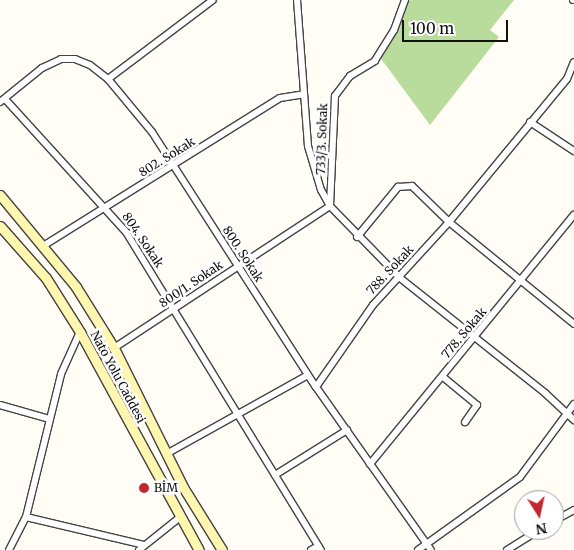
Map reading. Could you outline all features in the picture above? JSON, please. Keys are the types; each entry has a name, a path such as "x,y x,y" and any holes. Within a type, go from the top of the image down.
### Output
{"main road":[{"path":"0,208 3,197"},
{"name":"Nato Yolu Caddesi","path":"3,197 76,288 114,348 168,452 183,487 222,550"},
{"name":"Nato Yolu Caddesi","path":"0,226 46,278 80,332 179,518 199,550"}],"street":[{"path":"108,79 213,0"},
{"path":"297,0 308,146 321,190 330,206 357,237 400,278 568,411 574,420"},
{"name":"733/3. Sokak","path":"330,206 335,96 350,76 375,61 394,30 405,0"},
{"name":"800. Sokak","path":"2,100 42,68 61,59 75,59 90,65 108,79 152,132 308,375 429,548"},
{"name":"788. Sokak","path":"316,387 373,305 450,222 487,173 567,79 574,62"},
{"path":"567,79 574,84"},
{"name":"802. Sokak","path":"43,246 174,166 280,98 304,94"},
{"name":"804. Sokak","path":"2,100 106,208 126,232 175,308 319,548"},
{"path":"530,122 574,152"},
{"path":"357,237 398,186 403,185 415,188 450,222 574,323"},
{"name":"800/1. Sokak","path":"114,348 330,206"},
{"name":"778. Sokak","path":"370,464 523,282 574,215"},
{"path":"9,550 26,517 61,374 80,332"},
{"path":"168,452 308,375"},
{"path":"443,377 477,405 465,422"},
{"path":"418,550 429,548 520,477 574,404"},
{"path":"0,405 50,419"},
{"path":"275,475 347,430"},
{"path":"26,517 144,545"},
{"path":"139,550 179,518"},
{"path":"507,550 523,540"},
{"path":"311,550 319,548"}],"green space":[{"path":"405,0 514,0 490,30 499,37 430,125 379,56"}],"place":[{"name":"BİM","path":"144,488"}]}
